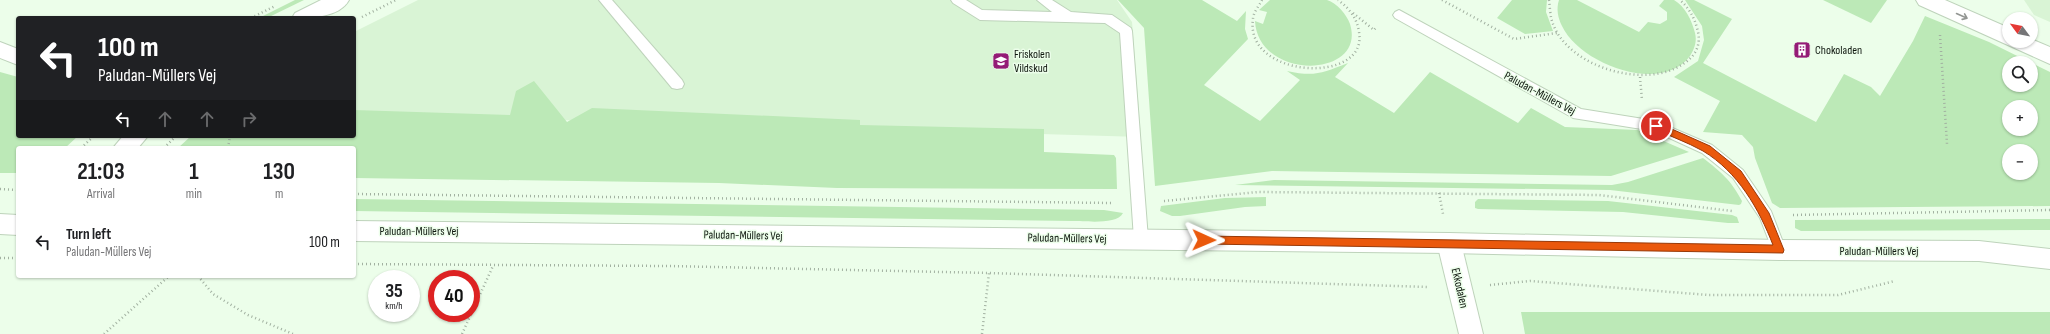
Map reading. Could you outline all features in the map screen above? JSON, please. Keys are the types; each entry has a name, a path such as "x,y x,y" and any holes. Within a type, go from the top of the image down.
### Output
{"street":[{"path":"306,16 339,0"},
{"path":"1963,0 2002,18"},
{"path":"1932,3 2002,34"},
{"path":"2038,34 2050,40"},
{"path":"2032,48 2050,56"},
{"path":"0,50 16,55"},
{"path":"126,146 135,138"},
{"path":"0,224 16,225"},
{"name":"Paludan-Müllers Vej","path":"356,231 1449,243 1779,250 1980,251 2050,244"},
{"name":"Ekkodalen","path":"1449,243 1471,334"},
{"name":"Paludan-Müllers Vej","path":"1980,251 2050,259"}],"lane":[{"path":"606,0 677,84"},
{"path":"957,0 980,15 1108,18 1126,31 1141,239"},
{"path":"1043,0 1071,18"},
{"name":"Paludan-Müllers Vej","path":"1399,15 1578,114 1656,126 1707,149 1738,174 1766,215 1779,250"}],"path":[{"path":"360,17 396,0"},
{"path":"1262,0 1253,11 1251,23 1253,37 1262,49 1276,60 1293,67 1312,70 1330,68 1345,61 1356,51 1360,39 1359,25 1352,12 1338,0"},
{"path":"1442,0 1514,39 1557,33"},
{"path":"1549,0 1548,12 1557,33 1568,47 1589,62 1614,72 1640,76 1664,75 1684,67 1696,54 1700,38 1696,20 1680,0"},
{"path":"255,16 281,3"},
{"path":"1932,3 1947,144"},
{"path":"83,146 92,138"},
{"path":"165,146 174,138"},
{"path":"0,189 16,190"},
{"path":"356,194 1139,203 1258,192 1599,195 1766,215 2050,210"},
{"path":"0,258 16,258"},
{"path":"356,264 669,266 989,273 1460,288 1530,281 1709,295 1838,295 1903,279"},
{"path":"462,334 493,266"},
{"path":"982,334 989,273"},
{"path":"104,334 167,278"},
{"path":"200,278 213,294 242,312 293,334"}],"shaded area":[{"path":"295,0 304,0 271,16 263,16"},
{"path":"418,0 1117,0 1132,22 1141,137 356,114 356,31"},
{"path":"1118,0 1202,0 1237,21 1246,11 1245,29 1248,39 1204,85 1260,121 1300,80 1287,71 1312,74 1348,63 1335,77 1394,113 1430,72 1518,123 1531,108 1565,127 1638,130 1689,152 1611,176 1272,171 1155,186 1144,28"},
{"path":"1270,0 1327,0 1338,7 1344,13 1350,24 1351,42 1343,55 1328,63 1310,66 1291,63 1274,55 1261,41 1255,21 1263,24 1267,12 1259,10"},
{"path":"1512,0 1547,0 1546,12 1553,31 1525,34 1497,18"},
{"path":"1559,0 1577,0 1639,32 1648,22 1660,24 1667,20 1667,12 1659,6 1664,0 1674,0 1682,6 1688,14 1694,28 1696,42 1690,56 1677,67 1660,73 1642,74 1622,70 1603,62 1586,52 1571,40 1559,20"},
{"path":"1685,0 1694,0 1732,19 1703,63 1816,122 1844,74 1871,87 1880,96 1913,41 1925,16 1989,42 2017,56 2002,56 2002,92 2038,92 2038,66 2050,72 2050,206 1780,208 1772,203 1755,158 1753,147 1742,135 1703,132 1720,101 1674,77 1698,61 1704,40 1702,26"},
{"path":"1823,0 1887,0 1871,23"},
{"path":"2024,0 2050,0 2050,22 2038,17 2038,12 2032,12"},
{"path":"0,72 16,76 16,138 76,138 67,146 16,146 16,173 0,173"},
{"path":"534,81 567,122 592,108 860,120 860,125 1044,129 1044,152 1114,155 1116,158 1117,189 837,188 719,183 356,178 356,146 180,146 189,138 356,138 356,110 510,115 516,91"},
{"path":"1703,158 1730,182 1742,201 1741,204 1739,205 1610,190 1235,185 1274,180 1612,185 1628,182"},
{"path":"1266,197 1266,206 1245,207 1180,216 1172,216 1160,211 1161,206 1225,198"},
{"path":"356,199 1104,210 1123,213 1120,217 1108,221 356,211"},
{"path":"1478,199 1608,201 1732,215 1737,217 1739,223 1623,212 1478,209 1475,208 1475,202"},
{"path":"2050,219 2050,230 1801,231 1795,228 1795,220"},
{"path":"1521,312 2050,312 2050,334 1525,334"}],"place":[{"name":"Chokoladen","path":"1802,50"},
{"name":"Friskolen Vildskud","path":"1001,61"}],"route":[{"path":"1204,240 1449,243 1779,250 1766,215 1738,174 1707,149 1656,126"}]}
